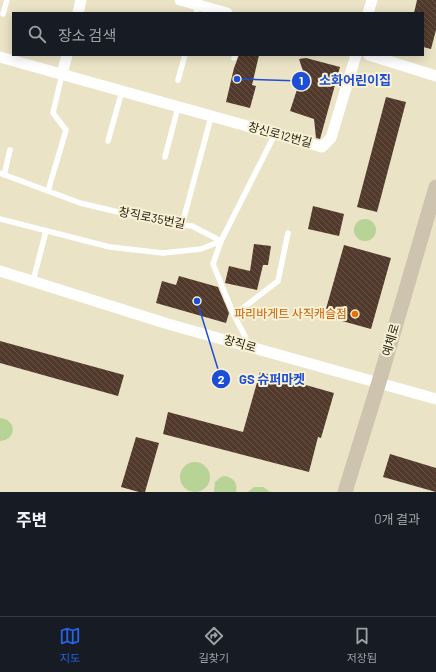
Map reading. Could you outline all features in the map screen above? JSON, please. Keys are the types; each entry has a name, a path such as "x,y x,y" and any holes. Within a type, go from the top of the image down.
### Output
{"street":[{"path":"78,12 81,0"},
{"path":"180,0 197,9 220,12"},
{"path":"368,12 372,0"},
{"path":"62,74 67,56"},
{"name":"창신로12번길","path":"0,58 322,147 331,138 356,56"},
{"path":"372,56 436,76"},
{"name":"예체로","path":"345,492 436,187"},
{"name":"창직로","path":"0,271 168,324 436,399"}],"lane":[{"path":"3,14 7,0"},
{"path":"178,80 185,56"},
{"path":"48,191 66,130 53,113 62,74"},
{"path":"108,141 122,91"},
{"path":"165,157 178,107"},
{"path":"182,225 211,116"},
{"path":"250,346 234,315 213,264 221,241 275,134"},
{"name":"창직로35번길","path":"10,150 2,174 80,203 160,222 192,226 221,241"},
{"path":"0,219 110,247 164,253 201,249 221,241"},
{"path":"33,281 46,231"},
{"path":"234,315 278,281 288,232"}],"green space":[{"path":"365,219 369,220 375,226 375,234 369,240 365,241 361,240 355,234 354,230 355,226 361,220"},
{"path":"0,418 6,419 10,422 13,430 10,437 6,440 0,441"},
{"path":"195,462 206,466 210,477 206,488 195,492 184,488 180,477 184,466"},
{"path":"224,476 234,481 236,492 214,492 215,482"},
{"path":"254,487 263,487 270,492 248,492"}],"building":[{"path":"417,0 436,0 436,30 431,49 424,47 424,12 414,12"},
{"path":"239,56 259,56 252,85 256,86 250,108 226,102 234,68"},
{"path":"306,58 340,67 320,139 316,138 314,119 290,111 303,71 299,59"},
{"path":"386,97 406,102 377,212 357,207"},
{"path":"313,206 344,214 339,236 308,229"},
{"path":"254,244 271,246 268,265 263,265 257,290 225,283 229,266 250,271"},
{"path":"344,245 391,258 371,329 324,316"},
{"path":"179,276 218,287 229,313 226,323 156,303 162,281 176,285"},
{"path":"0,341 124,375 118,396 0,363"},
{"path":"260,372 334,393 321,438 318,437 309,472 163,434 168,412 243,432"},
{"path":"136,437 159,443 145,492 139,492 121,487"},
{"path":"390,454 436,468 436,492 383,477"}],"place":[{"name":"소화어린이집","path":"237,79"},
{"name":"GS 슈퍼마켓","path":"197,301"},
{"name":"파리바게트 사직캐슬점","path":"355,314"}]}
